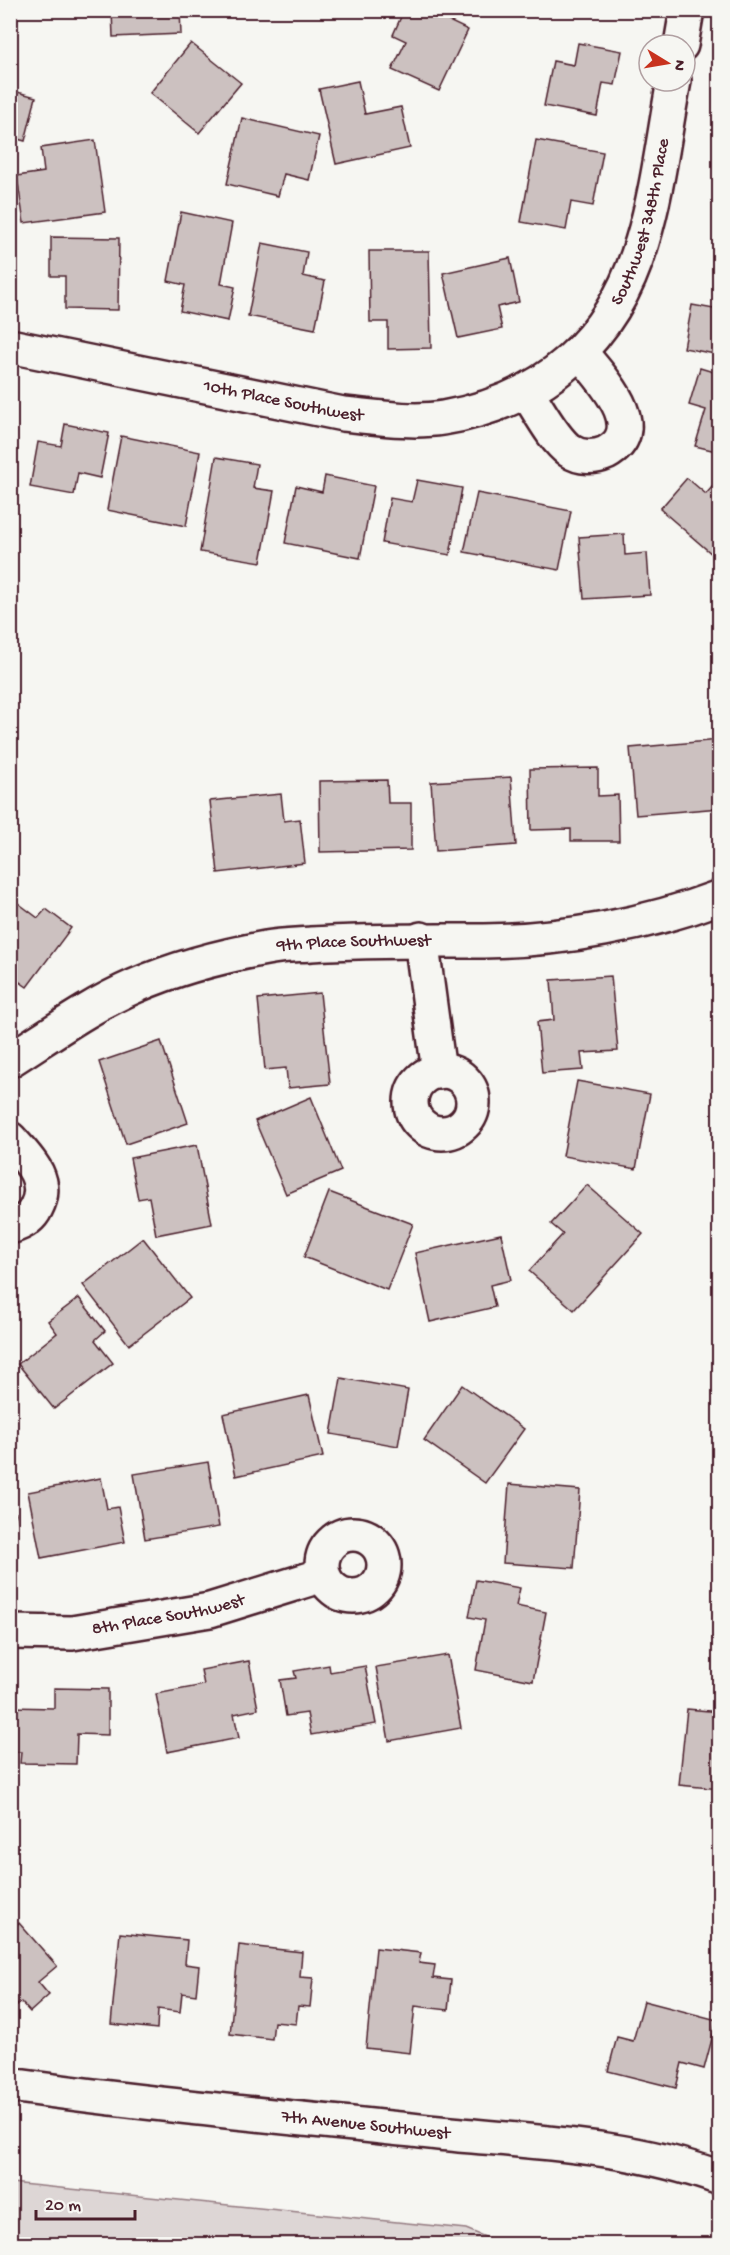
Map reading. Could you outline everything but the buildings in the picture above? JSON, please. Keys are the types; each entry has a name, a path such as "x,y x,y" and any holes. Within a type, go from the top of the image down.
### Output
{"street":[{"path":"683,33 687,10"},
{"name":"Southwest 348th Place","path":"539,384 580,352 608,316 628,279 642,242 672,93"},
{"name":"10th Place Southwest","path":"10,346 343,414 385,418 441,418 478,410 511,399 539,384"},
{"path":"539,384 562,443 571,452 583,456 595,456 606,452 616,444 622,434 624,422 622,410 580,352"},
{"name":"9th Place Southwest","path":"10,1060 80,1015 135,986 196,964 267,948 350,941 421,939 486,941 558,936 630,924 689,909 720,897"},
{"path":"421,939 438,1072"},
{"path":"10,1139 38,1174 42,1187 40,1200 34,1212 24,1222 10,1227"},
{"name":"8th Place Southwest","path":"10,1632 72,1633 210,1610 323,1575"},
{"name":"7th Avenue Southwest","path":"10,2085 282,2117 595,2149 684,2165 720,2178"}],"shaded area":[{"path":"11,2183 466,2229 502,2244 11,2244"}]}
